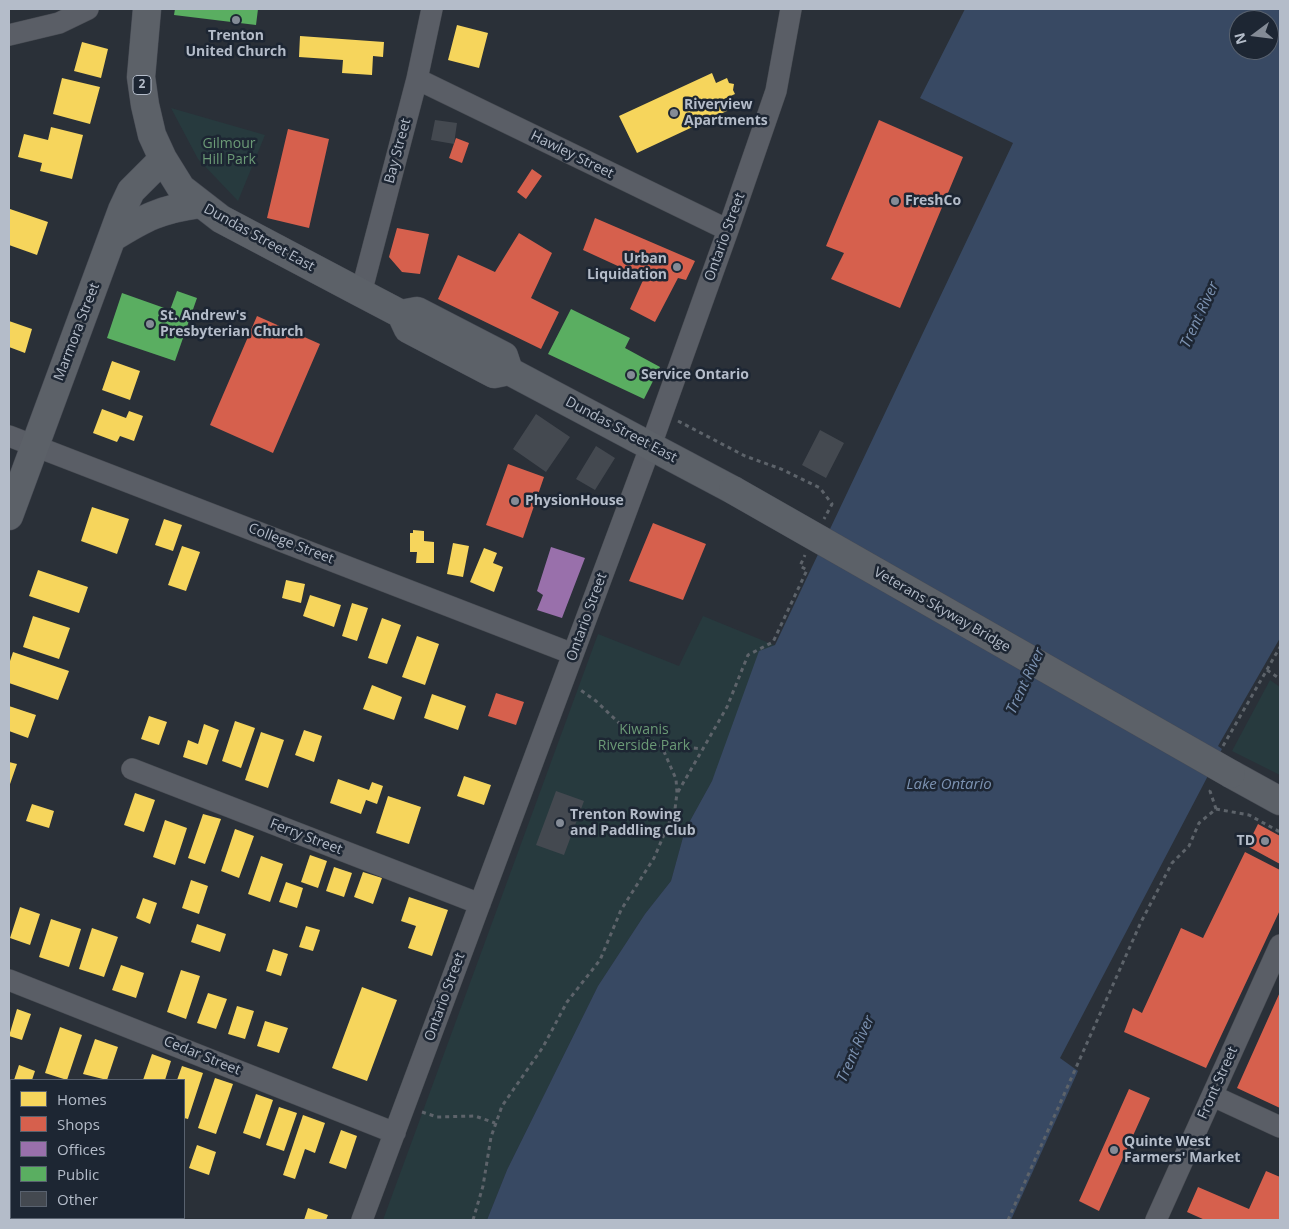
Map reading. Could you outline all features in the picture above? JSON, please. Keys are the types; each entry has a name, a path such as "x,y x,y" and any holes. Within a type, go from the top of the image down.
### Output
{"main road":[{"name":"Dundas Street East","path":"148,9 141,77 152,135 181,188 199,204 221,219 401,314 417,311 495,351 504,356 509,371 733,490"},
{"name":"Marmora Street","path":"9,516 122,210 132,192 163,158"},
{"path":"112,238 153,214 166,209 199,204"},
{"name":"Veterans Skyway Bridge","path":"733,490 1280,801"}],"street":[{"path":"9,35 59,24 88,9"},
{"name":"Bay Street","path":"361,293 417,79 432,9"},
{"name":"Ontario Street","path":"362,1220 651,445 728,230 776,91 792,9"},
{"name":"Hawley Street","path":"417,79 728,230"},
{"name":"College Street","path":"9,436 34,444 573,654"},
{"name":"Ferry Street","path":"132,769 480,904"},
{"name":"Front Street","path":"1156,1220 1280,945"},
{"name":"Cedar Street","path":"9,980 395,1132"},
{"path":"1212,1096 1280,1127"}],"path":[{"path":"473,1220 483,1186 495,1123 506,1098 554,1030 567,1002 600,960 621,910 664,837 675,809 678,793 727,708 748,654 773,642 803,579"},
{"path":"1216,809 1210,791 1223,769 1222,745 1280,647"},
{"path":"1266,670 1280,678"},
{"path":"563,682 585,692 619,723 641,732 662,747 673,768 678,793"},
{"path":"662,747 674,746 704,749"},
{"path":"1008,1220 1149,906 1172,863 1189,846 1199,822 1216,809 1248,815 1280,832"},
{"path":"406,1104 437,1117 474,1116 495,1123"}],"green space":[{"name":"Gilmour Hill Park","path":"171,108 265,135 238,201 198,159"},
{"name":"Kiwanis Riverside Park","path":"703,616 774,645 712,781 685,830 671,881 645,914 598,986 507,1170 487,1220 383,1220 598,634 679,666"},
{"path":"1270,680 1280,687 1280,775 1232,751"}],"water":[{"name":"Lake Ontario","path":"965,9 1280,9 1280,638 1218,746 1222,749 1060,1058 1078,1071 1011,1220 487,1220 507,1170 598,986 645,914 671,881 685,830 712,781 759,651 775,645 1013,143 920,98"}],"building: Homes":[{"path":"457,25 488,33 479,68 448,60"},
{"path":"300,36 384,42 383,57 373,56 372,75 342,73 343,60 299,57"},
{"path":"82,42 108,49 101,78 74,71"},
{"name":"Riverview Apartments","path":"712,73 716,83 727,78 729,83 734,84 733,90 735,94 724,99 729,110 637,153 619,116"},
{"path":"62,78 100,87 90,124 53,114"},
{"path":"51,127 83,135 72,179 40,171 42,163 18,157 24,134 48,140"},
{"path":"10,209 48,222 37,255 9,245"},
{"path":"9,321 32,329 25,353 9,347"},
{"path":"112,361 140,371 130,400 102,390"},
{"path":"102,409 126,418 129,411 143,416 134,441 120,436 117,442 93,433"},
{"path":"92,507 129,519 117,554 81,541"},
{"path":"164,519 182,525 173,551 155,545"},
{"path":"413,530 424,531 424,541 434,542 434,563 416,563 417,552 410,552 410,533 413,533"},
{"path":"453,543 469,546 463,577 447,574"},
{"path":"182,546 200,552 186,591 168,585"},
{"path":"484,548 497,553 493,563 503,567 494,592 470,582"},
{"path":"38,570 88,587 79,613 29,596"},
{"path":"286,580 305,584 301,603 282,598"},
{"path":"310,595 341,605 334,627 303,616"},
{"path":"352,603 368,608 357,641 342,636"},
{"path":"33,616 70,628 59,659 23,647"},
{"path":"382,618 401,625 387,664 368,658"},
{"path":"417,636 439,644 425,685 402,677"},
{"path":"13,652 69,671 58,700 9,683 9,664"},
{"path":"372,685 402,697 394,720 363,709"},
{"path":"432,694 466,706 458,730 424,718"},
{"path":"9,706 36,715 28,738 9,731"},
{"path":"149,716 167,722 159,745 141,739"},
{"path":"235,721 255,728 241,768 222,761"},
{"path":"204,724 219,730 207,765 183,757 188,740 198,744"},
{"path":"304,730 322,736 314,762 295,755"},
{"path":"261,732 284,740 268,788 245,780"},
{"path":"9,762 17,764 9,787"},
{"path":"464,776 491,785 484,805 457,796"},
{"path":"338,779 369,790 372,782 383,786 377,804 366,800 361,814 330,803"},
{"path":"135,793 155,800 144,832 124,825"},
{"path":"388,796 421,807 409,844 376,833"},
{"path":"32,804 54,811 49,828 26,821"},
{"path":"203,814 221,819 205,864 188,858"},
{"path":"165,820 187,828 175,865 153,857"},
{"path":"235,829 254,836 239,878 221,871"},
{"path":"310,855 327,861 318,888 301,882"},
{"path":"261,856 283,864 270,902 248,894"},
{"path":"334,867 352,873 344,897 326,891"},
{"path":"363,872 382,878 373,904 354,897"},
{"path":"191,880 208,886 199,914 182,908"},
{"path":"286,882 303,888 297,908 279,902"},
{"path":"409,897 448,910 432,956 408,948 416,926 401,921"},
{"path":"143,898 157,903 150,924 136,918"},
{"path":"20,907 40,914 30,945 10,938"},
{"path":"51,919 81,929 69,967 39,957"},
{"path":"197,924 226,934 220,952 191,942"},
{"path":"306,926 320,930 313,951 299,947"},
{"path":"92,928 118,937 104,977 79,969"},
{"path":"273,949 288,954 281,976 266,971"},
{"path":"121,965 144,973 136,998 112,990"},
{"path":"181,970 200,976 186,1019 167,1012"},
{"path":"362,987 397,1000 367,1081 332,1068"},
{"path":"208,993 227,999 216,1029 197,1023"},
{"path":"237,1006 254,1011 245,1039 228,1034"},
{"path":"17,1009 31,1014 22,1040 9,1036"},
{"path":"265,1021 288,1028 279,1053 257,1046"},
{"path":"60,1027 82,1035 67,1079 45,1073"},
{"path":"95,1039 118,1047 107,1079 83,1074"},
{"path":"152,1054 171,1061 165,1079 143,1079"},
{"path":"19,1065 35,1071 32,1079 14,1079"},
{"path":"182,1066 203,1073 188,1119 185,1118 185,1079 177,1079"},
{"path":"215,1078 233,1084 216,1134 198,1128"},
{"path":"256,1094 273,1100 260,1139 243,1133"},
{"path":"279,1107 297,1113 284,1151 266,1145"},
{"path":"303,1115 325,1123 315,1153 305,1149 295,1179 283,1175"},
{"path":"341,1130 357,1136 346,1169 329,1163"},
{"path":"197,1145 216,1152 209,1175 189,1168"},
{"path":"10,1181 10,1206 9,1206"},
{"path":"308,1208 328,1215 326,1220 304,1220"},
{"path":"90,1219 93,1220 63,1220"}],"building: Shops":[{"name":"FreshCo","path":"879,120 963,157 900,308 831,279 844,253 826,246"},
{"path":"288,129 329,139 309,228 267,218"},
{"path":"456,138 469,143 462,163 449,158"},
{"path":"532,169 542,176 526,199 517,192"},
{"path":"595,218 695,261 686,280 678,278 655,322 630,309 644,278 583,250"},
{"path":"397,228 429,234 420,274 402,272 389,257"},
{"path":"519,233 552,253 531,298 559,312 541,349 438,299 458,255 495,272"},
{"path":"257,316 320,344 273,453 210,425"},
{"name":"PhysionHouse","path":"508,464 544,477 523,538 486,525"},
{"path":"653,523 706,544 683,600 629,581"},
{"path":"496,693 524,702 516,725 488,716"},
{"name":"TD","path":"1258,824 1280,836 1280,864 1247,846"},
{"path":"1245,852 1280,870 1280,910 1206,1068 1124,1032 1133,1008 1142,1013 1181,928 1203,938"},
{"path":"1280,992 1280,1108 1237,1088"},
{"name":"Quinte West Farmers' Market","path":"1129,1089 1150,1098 1099,1211 1079,1201"},
{"path":"1266,1171 1280,1177 1280,1220 1205,1220 1187,1212 1198,1187 1249,1209"}],"building: Offices":[{"path":"551,547 585,558 562,618 537,610 543,595 537,591"}],"building: Public":[{"name":"Trenton United Church","path":"175,9 258,9 256,25 174,15"},
{"name":"St. Andrew's Presbyterian Church","path":"177,291 197,298 175,361 107,338 122,293 170,310"},
{"path":"571,309 630,338 625,348 660,367 644,399 548,354"}],"building: Other":[{"path":"435,120 457,123 454,144 431,140"},
{"path":"536,414 570,437 546,472 513,449"},
{"path":"820,430 844,443 826,478 802,465"},
{"path":"596,446 615,458 595,490 576,479"},
{"name":"Trenton Rowing and Paddling Club","path":"556,791 584,801 564,855 536,845"}],"place":[{"name":"Trenton United Church","path":"236,20"},
{"name":"Riverview Apartments","path":"674,113"},
{"name":"FreshCo","path":"895,201"},
{"name":"Urban Liquidation","path":"677,267"},
{"name":"St. Andrew's Presbyterian Church","path":"150,324"},
{"name":"Service Ontario","path":"631,375"},
{"name":"PhysionHouse","path":"515,501"},
{"name":"Trenton Rowing and Paddling Club","path":"560,823"},
{"name":"TD","path":"1265,841"},
{"name":"Quinte West Farmers' Market","path":"1114,1150"}],"water label":[{"name":"Trent River","path":"1200,315"},
{"name":"Trent River","path":"1026,681"},
{"name":"Trent River","path":"856,1049"}]}
